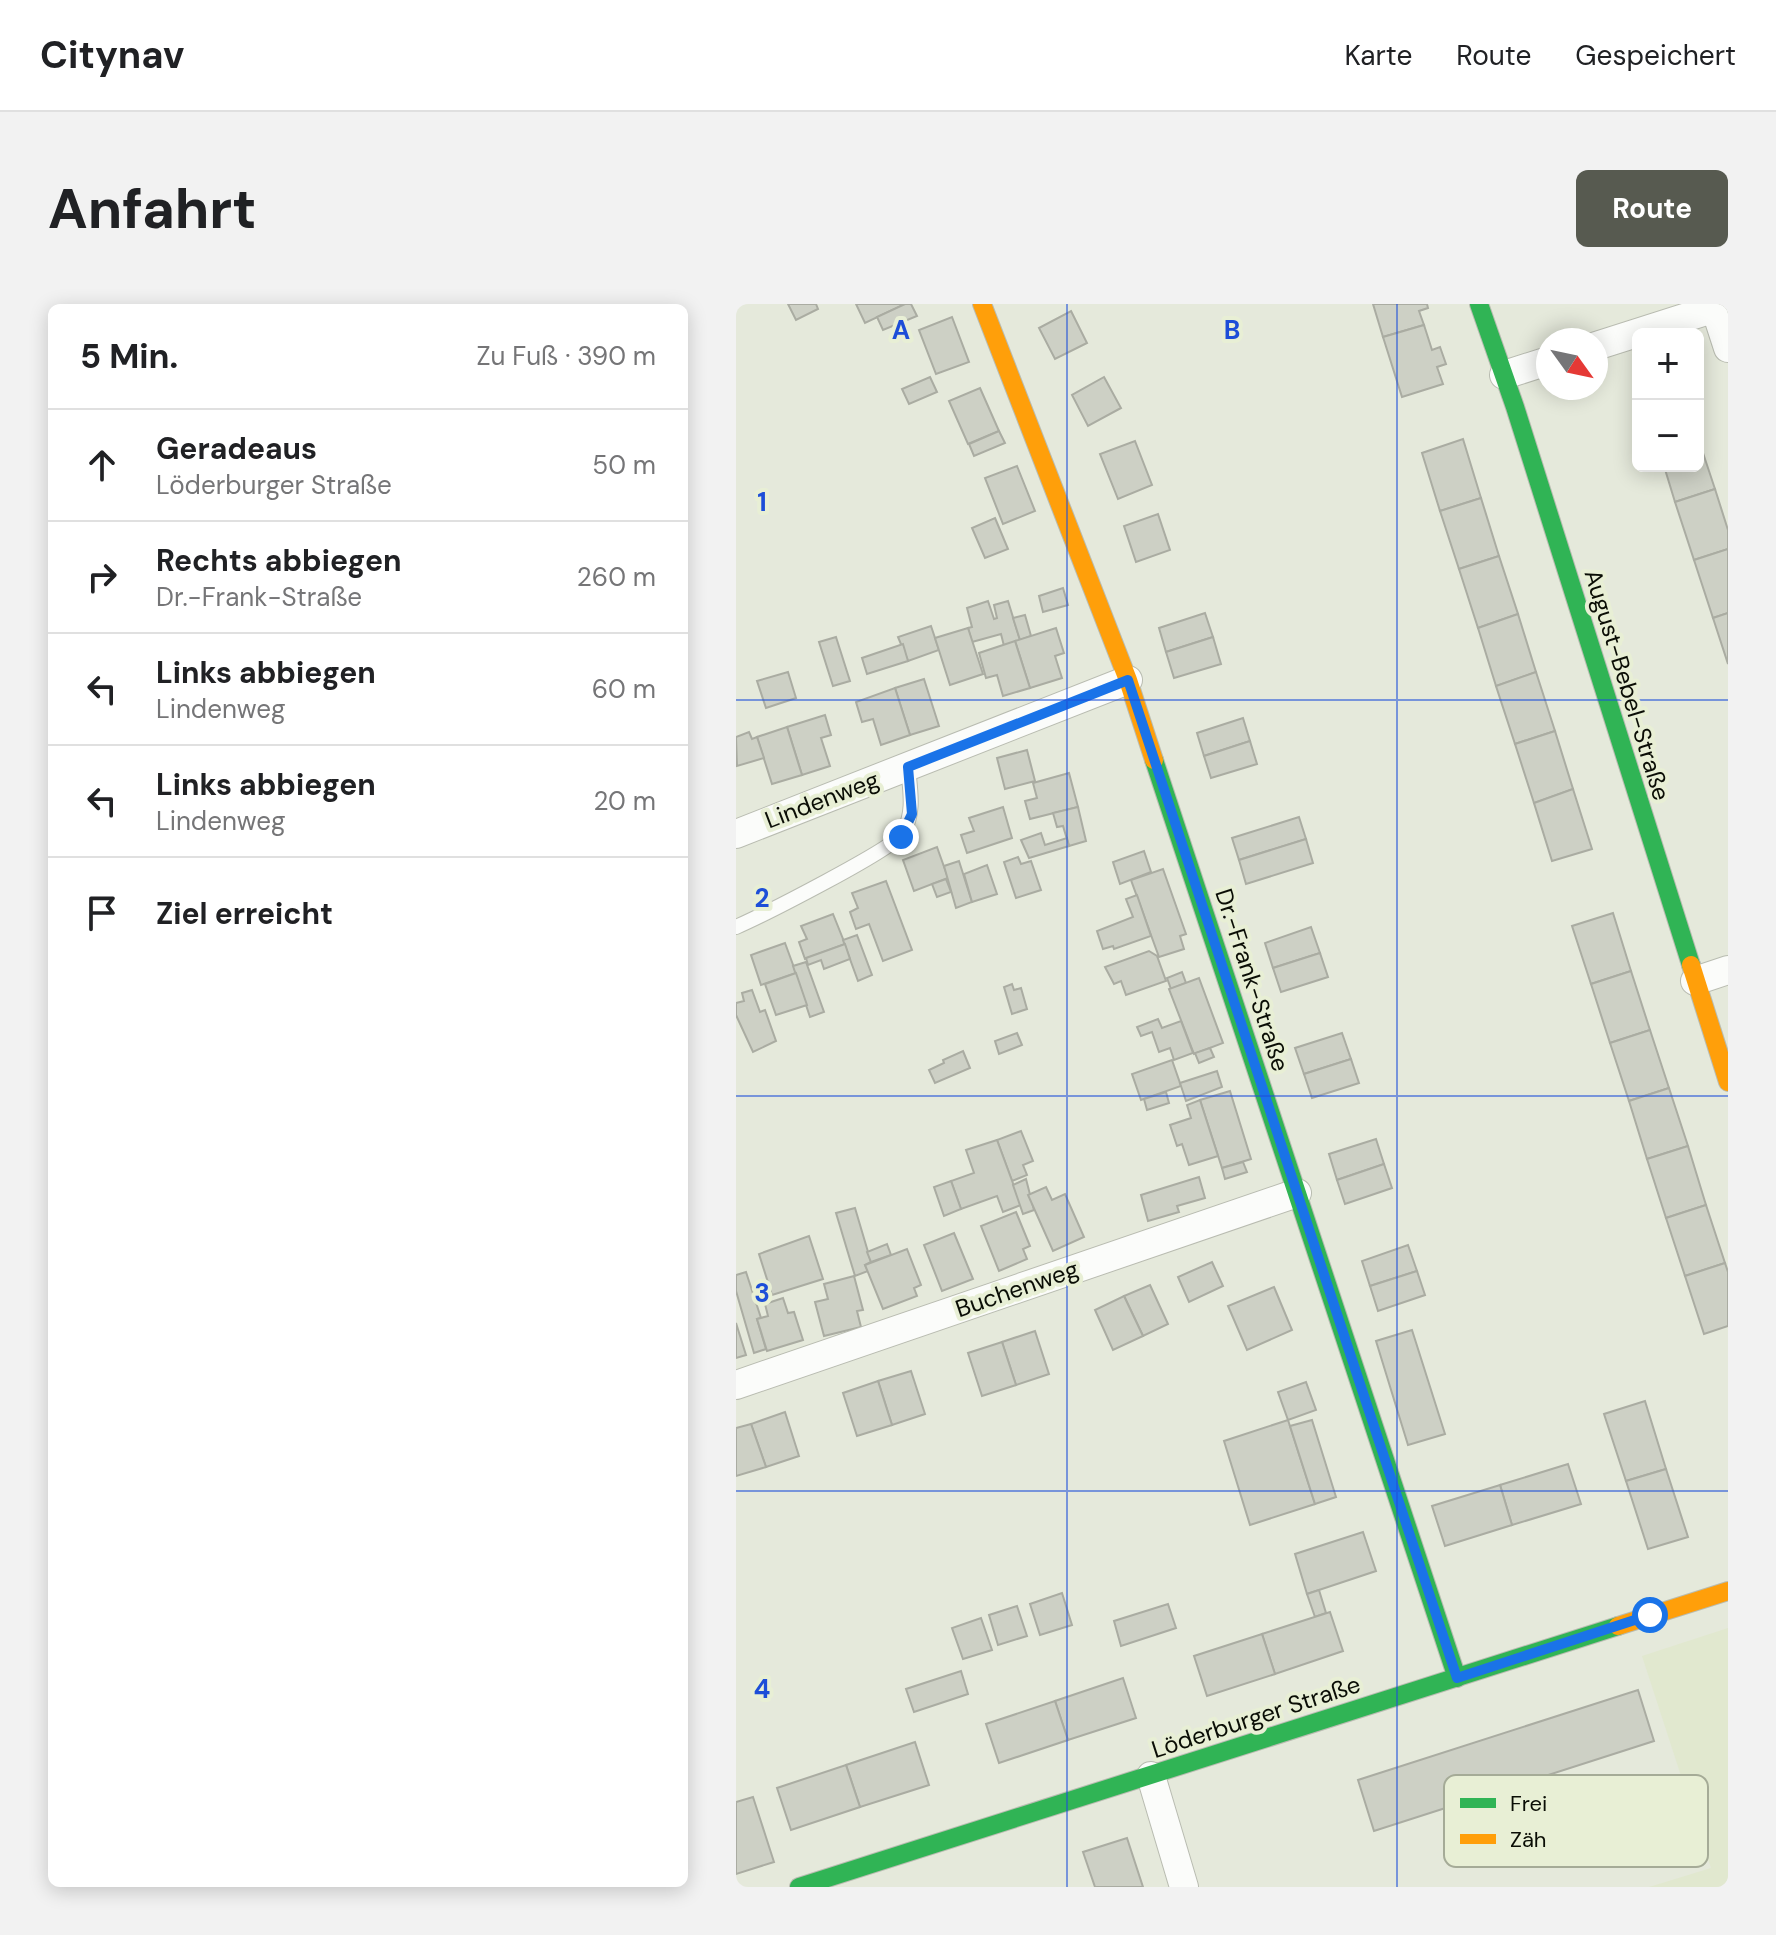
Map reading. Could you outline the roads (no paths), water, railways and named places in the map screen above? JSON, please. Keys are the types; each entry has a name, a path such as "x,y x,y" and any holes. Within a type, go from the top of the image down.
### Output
{"street":[{"name":"Dr.-Frank-Straße","path":"982,304 1128,680 1457,1678"},
{"name":"August-Bebel-Straße","path":"1479,304 1728,1082"},
{"path":"1608,342 1722,306 1728,348"},
{"path":"1504,375 1536,365"},
{"name":"Lindenweg","path":"736,834 1128,680"},
{"path":"1695,981 1728,970"},
{"name":"Buchenweg","path":"736,1385 1297,1193"},
{"name":"Löderburger Straße","path":"799,1887 1728,1591"},
{"path":"1151,1776 1184,1887"}],"lane":[{"name":"Lindenweg","path":"736,927 777,909 901,837 912,814 908,767"}]}
